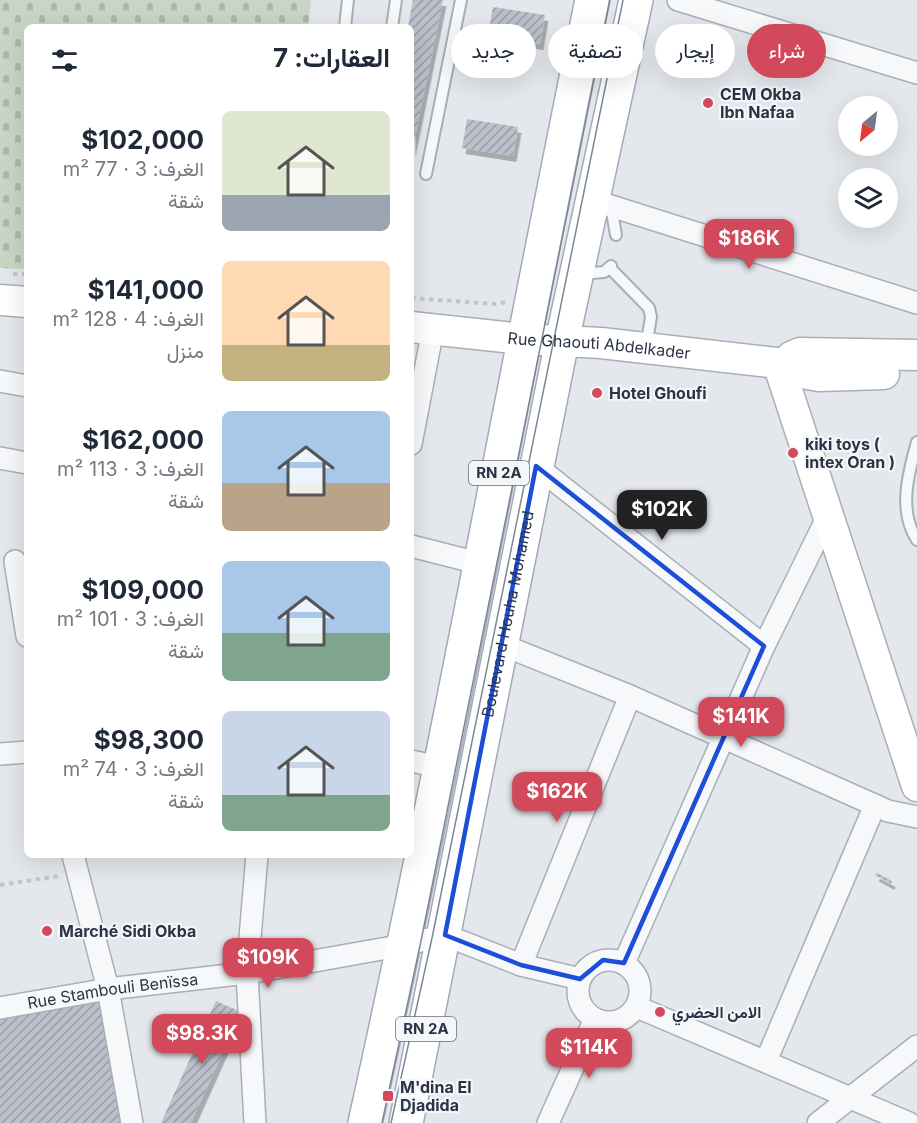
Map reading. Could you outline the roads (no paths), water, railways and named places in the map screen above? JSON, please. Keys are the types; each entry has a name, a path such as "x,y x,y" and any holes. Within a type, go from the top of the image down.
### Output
{"main road":[{"name":"RN 2A","path":"365,1123 404,945 425,764 482,564 522,339 592,0"},
{"name":"Boulevard Houha Mohamed","path":"406,1123 562,341 576,275 601,203 636,0"},
{"path":"0,300 24,302"},
{"name":"Rue Ghaouti Abdelkader","path":"422,328 522,339 646,348 782,364 791,371 819,376 917,373"},
{"name":"Rue Ghaouti Abdelkader","path":"782,364 790,357 800,353 917,355"},
{"path":"782,364 828,518 917,786"}],"street":[{"path":"678,0 917,73"},
{"path":"601,203 917,303"},
{"path":"414,412 422,328"},
{"path":"0,381 24,385"},
{"path":"0,458 24,462"},
{"path":"537,466 764,646"},
{"path":"624,963 764,646 828,518"},
{"path":"414,547 482,564"},
{"path":"14,560 24,618"},
{"path":"500,644 724,736 875,805 917,817"},
{"path":"521,965 630,696"},
{"path":"0,754 24,752"},
{"path":"765,1061 875,805"},
{"path":"255,1123 248,973 257,858"},
{"path":"76,864 108,989 132,1123"},
{"path":"445,935 521,965 580,979"},
{"name":"Rue Stambouli Benïssa","path":"0,1008 108,989 248,973 404,945 445,935"},
{"path":"603,960 624,963 639,979 640,997 637,1007 624,1020 608,1023 595,1019 581,1005 578,994 580,979 593,964 603,960"},
{"path":"637,1007 909,1123"},
{"path":"548,1123 595,1019"},
{"path":"818,1123 917,1046"}],"lane":[{"path":"345,24 348,0"},
{"path":"392,24 396,0"},
{"path":"426,174 461,0"},
{"path":"601,203 616,235"},
{"path":"576,275 604,272 610,267 649,308 651,317 646,348"},
{"path":"917,442 907,477 907,525 917,540"}],"tram line":[{"path":"382,1123 421,941 610,0"},
{"path":"391,1123 432,938 623,0"}],"place":[{"name":"CEM Okba Ibn Nafaa","path":"708,103"},
{"name":"Hotel Ghoufi","path":"597,393"},
{"name":"kiki toys ( intex Oran )","path":"793,453"},
{"name":"Marché Sidi Okba","path":"47,931"},
{"name":"الامن الحضري","path":"660,1012"},
{"name":"M'dina El Djadida","path":"388,1096"}]}
